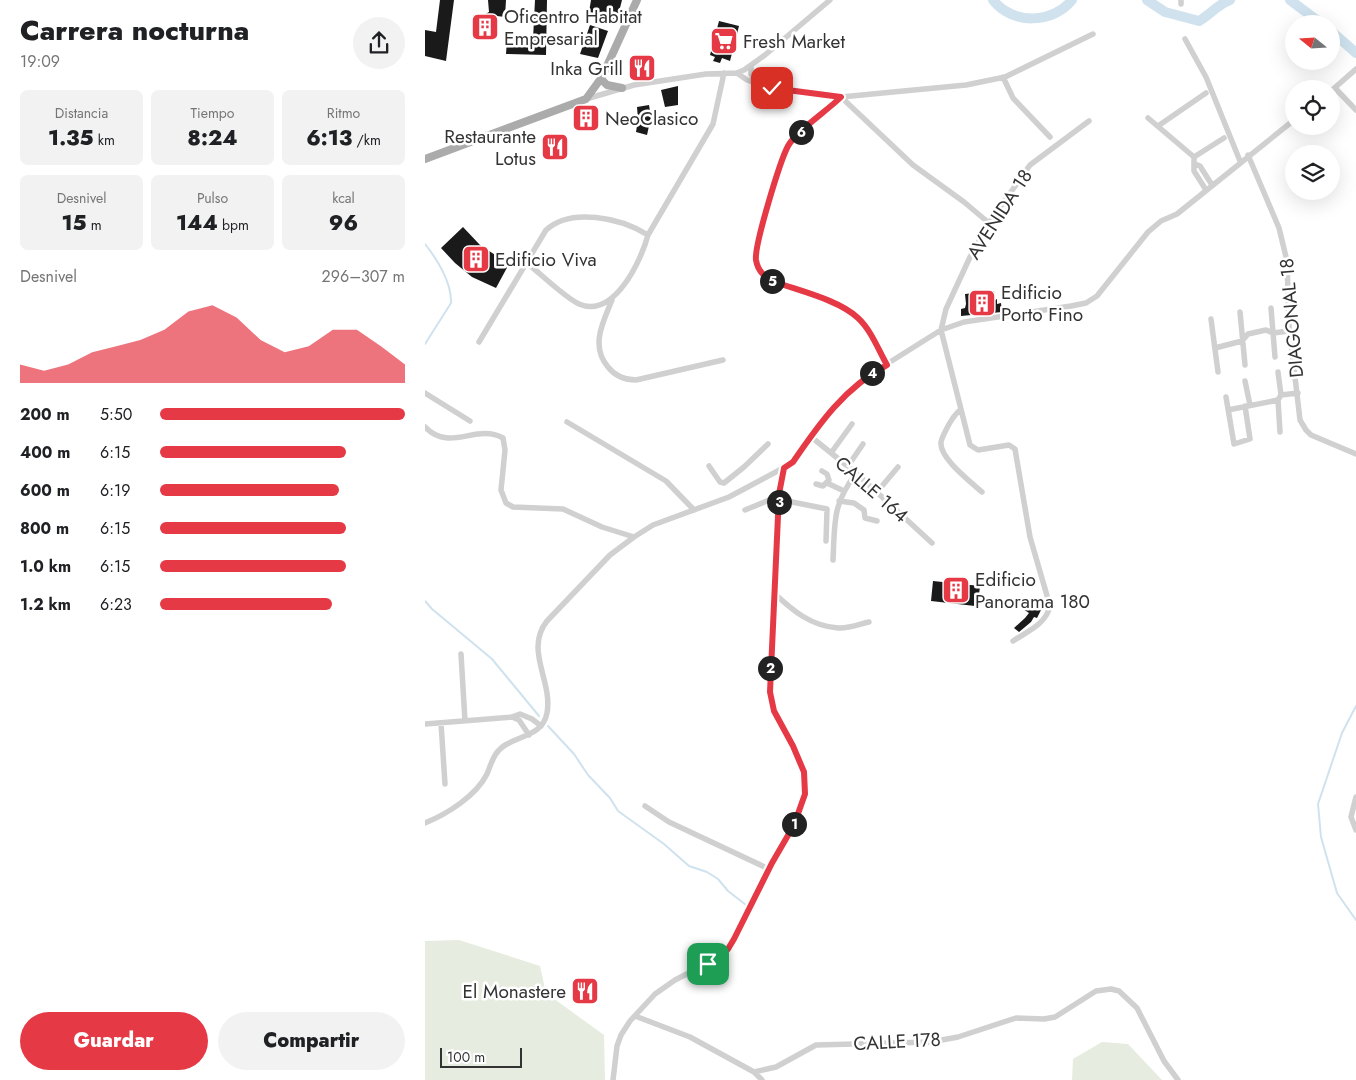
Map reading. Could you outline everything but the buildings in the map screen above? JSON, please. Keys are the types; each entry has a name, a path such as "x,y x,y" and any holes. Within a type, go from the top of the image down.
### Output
{"main road":[{"path":"425,159 586,99 602,76 637,0"},
{"path":"602,76 602,80 607,85 622,88"}],"street":[{"path":"586,99 622,88 689,76 737,73 751,66 830,0"},
{"path":"737,73 757,84 784,91 841,97 967,85 1003,77 1093,34"},
{"path":"1185,40 1206,77 1240,161"},
{"path":"751,66 751,74 757,84"},
{"path":"1340,84 1356,69"},
{"path":"723,360 630,380 615,374 603,362 598,344 601,327 612,300 629,277 648,235 713,124 724,74"},
{"path":"1003,77 1013,98 1050,137"},
{"path":"1158,126 1207,93"},
{"path":"1340,96 1356,110"},
{"path":"841,97 913,165 964,202 989,223"},
{"path":"841,97 796,136 788,146 767,207 756,249 756,259 759,269 765,277 842,307 859,318 869,331 887,365"},
{"path":"1148,118 1200,166 1212,185"},
{"name":"AVENIDA 18","path":"941,330 946,309 970,257 989,223 1030,165 1089,121"},
{"path":"425,823 443,815 471,793 487,774 491,760 499,750 507,744 529,735 541,726 549,704 537,648 539,634 547,621 610,555 633,537 653,525 729,497 793,462 810,436 855,384 941,330 964,322 1017,317 1086,303 1097,296 1148,232 1161,221 1177,214 1240,161 1285,127"},
{"path":"1194,161 1224,138"},
{"name":"DIAGONAL 18","path":"1248,155 1279,228 1287,261 1289,331 1300,420 1306,430 1321,441 1356,454"},
{"path":"1194,161 1194,171 1206,190"},
{"path":"479,342 546,230 560,220 577,218 613,220 623,222 648,235"},
{"path":"527,263 581,305 593,306 612,300"},
{"path":"1271,308 1275,357"},
{"path":"1240,312 1245,365"},
{"path":"1211,319 1218,372"},
{"path":"941,330 972,447 978,450 1009,445 1015,449 1030,537 1050,606 1043,621 1013,641"},
{"path":"1215,348 1242,341 1249,334 1266,330 1273,333 1289,331"},
{"path":"1278,372 1280,432"},
{"path":"1226,397 1233,443 1250,439 1245,382"},
{"path":"425,393 470,421"},
{"path":"1228,410 1298,393"},
{"path":"961,409 954,415 945,432 941,442 942,451 982,492"},
{"path":"567,422 666,481 694,510"},
{"path":"831,453 852,424"},
{"path":"425,427 431,433 442,438 452,439 495,434 503,438 505,450 501,490 506,503 513,507 563,509 602,527 633,537"},
{"name":"CALLE 164","path":"810,436 856,473 932,543"},
{"path":"709,466 720,482 724,483 768,444"},
{"path":"848,466 863,444"},
{"path":"877,492 898,467"},
{"path":"613,1080 617,1046 621,1035 635,1016 655,994 675,980 708,964 728,949 794,825 803,801 805,783 800,764 793,746 774,711 770,692 779,496 784,468"},
{"path":"821,471 828,477 827,483"},
{"path":"833,560 835,522 839,500 856,473"},
{"path":"827,483 844,491"},
{"path":"816,484 823,486 827,483"},
{"path":"745,510 779,496"},
{"path":"839,500 858,505 864,510 865,518 877,522"},
{"path":"792,502 827,508 826,538 834,537"},
{"path":"774,593 802,617 825,625 839,628 869,622"},
{"path":"461,654 465,721"},
{"path":"425,724 512,717 520,714 527,716 541,726"},
{"path":"512,717 519,720 529,735"},
{"path":"441,723 445,784"},
{"path":"1356,797 1351,817 1356,830"},
{"path":"645,806 669,822 769,869"},
{"name":"CALLE 178","path":"754,1072 776,1066 816,1046 931,1042 958,1037 1016,1018 1043,1020 1055,1017 1096,992 1111,989 1119,992 1137,1008 1164,1061 1178,1080"},
{"path":"635,1016 690,1037 754,1072 761,1080"}],"shaded area":[{"path":"459,940 540,966 546,993 604,1035 605,1080 425,1080 425,941"},
{"path":"1102,1042 1128,1044 1162,1080 1072,1080 1073,1059"}],"waterway":[{"path":"993,0 1011,14 1033,18 1054,14 1072,0"},
{"path":"1147,0 1165,12 1199,21 1230,0"},
{"path":"1290,0 1310,15"},
{"path":"1340,39 1356,53"},
{"path":"425,244 439,264 451,295 451,303 425,344"},
{"path":"425,601 492,659 539,716"},
{"path":"1356,706 1342,733 1318,804 1321,837 1337,893 1356,920"},
{"path":"548,726 574,754 588,775 610,798 618,811 664,844 689,866 707,872 718,879 728,891 746,905"}],"place":[{"name":"Oficentro Habitat Empresarial","path":"485,27"},
{"name":"Fresh Market","path":"724,41"},
{"name":"Inka Grill","path":"642,68"},
{"name":"NeoClasico","path":"586,118"},
{"name":"Restaurante Lotus","path":"555,147"},
{"name":"Edificio Viva","path":"476,259"},
{"name":"Edificio Porto Fino","path":"982,303"},
{"name":"Edificio Panorama 180","path":"956,590"},
{"name":"El Monastere","path":"585,991"}],"route":[{"path":"708,964 728,949 734,939 772,863 794,825 805,794 804,772 793,746 774,711 770,692 779,494 784,468 793,462 810,436 855,384 887,365 869,331 859,318 847,309 775,282 765,277 759,269 756,249 767,207 788,146 796,136 841,97 772,88"}]}
